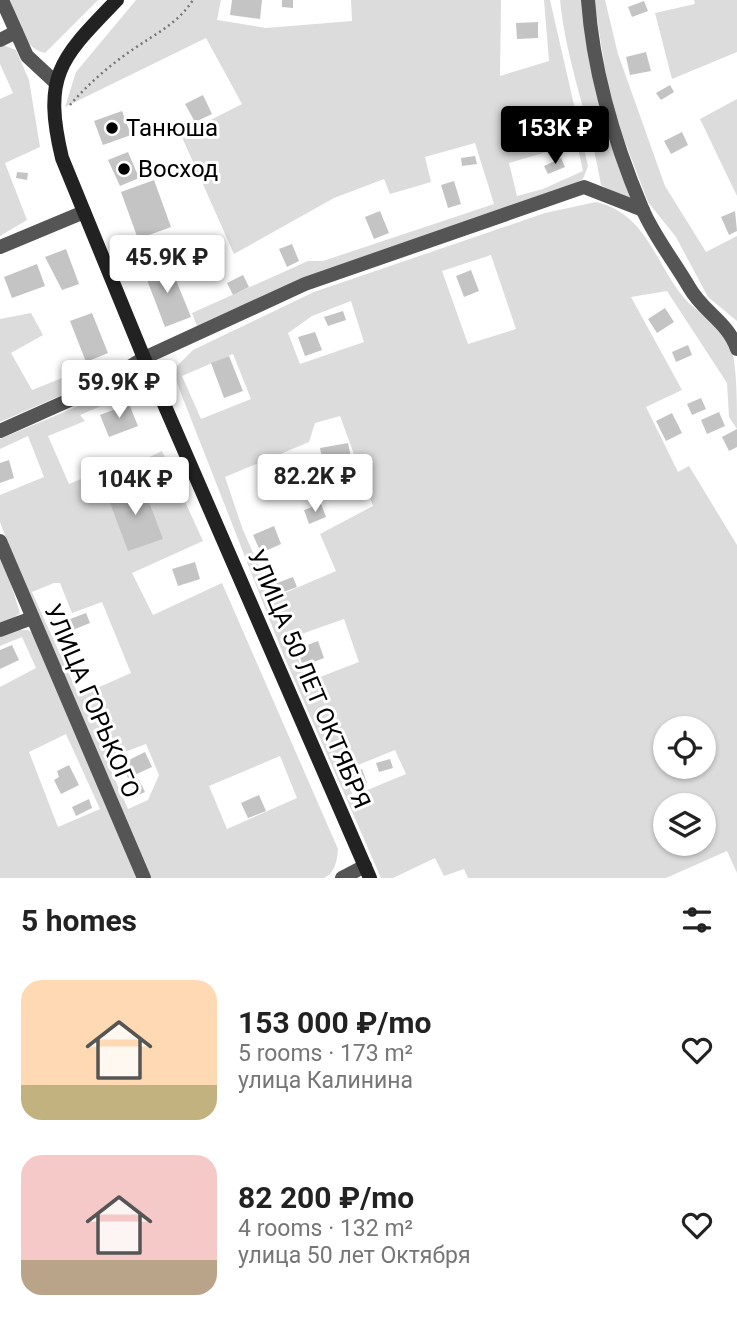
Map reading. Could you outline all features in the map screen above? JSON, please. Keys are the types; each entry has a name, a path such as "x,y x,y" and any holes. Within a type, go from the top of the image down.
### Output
{"main road":[{"path":"55,82 71,48 117,0"},
{"name":"УЛИЦА 50 ЛЕТ ОКТЯБРЯ","path":"55,82 54,123 62,158 144,358 367,872"}],"street":[{"path":"2,0 27,56 55,82"},
{"path":"588,0 590,24 609,111 643,210 699,305 734,333 737,349"},
{"path":"0,40 16,32"},
{"path":"0,431 94,389 144,358 305,284 468,230 584,187 643,210"},
{"path":"0,247 84,212"},
{"name":"УЛИЦА ГОРЬКОГО","path":"0,541 144,878"},
{"path":"0,630 32,618"},
{"path":"342,878 367,872"}],"path":[{"path":"54,123 83,90 132,49 181,18 193,0"}],"shaded area":[{"path":"10,0 98,0 45,53 31,46 26,39"},
{"path":"136,0 221,0 217,20 266,28 352,21 351,0 501,0 500,76 549,61 544,0 550,0 588,166 583,179 567,188 299,280 197,326 192,313 308,261 323,261 494,204 475,143 425,157 431,182 390,194 384,179 334,198 234,254 181,135 242,104 206,38 65,107 76,72","holes":["577,143 583,171 543,189 517,196 509,163"]},
{"path":"560,0 584,0 637,204 601,185 568,47"},
{"path":"594,0 605,0 618,54 665,186 706,252 737,236 737,321 708,297 676,237 648,202 611,105"},
{"path":"694,0 737,0 737,52 672,79 655,13 695,4"},
{"path":"0,44 16,50 29,80 40,147 5,163 27,220 0,236 0,99 13,93 0,64"},
{"path":"737,99 737,196 700,119"},
{"path":"596,202 613,208 638,228 684,298 728,341 732,349 736,378 737,429 729,417 727,383 667,291 631,297 682,390 646,407 678,472 689,466 737,545 737,873 727,851 716,856 716,793 653,793 653,856 716,856 666,878 468,878 464,869 444,876 435,858 393,878 381,878 283,654 175,378 177,366 193,350 314,292 545,213","holes":["491,255 516,329 468,344 442,271","351,301 364,342 300,364 288,333 312,316","233,354 251,399 201,419 182,376","340,416 373,506 320,534 336,571 273,598 243,530 225,477 309,442 315,423","344,619 359,662 307,682 290,638","395,750 406,774 353,796 343,771"]},
{"path":"31,313 43,335 11,353 32,390 72,374 71,391 0,422 0,319"},
{"path":"95,399 108,403 80,415 85,421 48,436 69,484 125,461 128,467 162,451 203,541 132,573 153,615 222,583 338,849 335,866 328,876 148,878 33,611 0,522 0,495 44,477 28,436 0,449 0,439","holes":["60,583 72,613 102,602 131,673 79,696 32,592","146,744 159,775 148,800 128,809 106,759","280,756 297,798 227,829 209,786"]},
{"path":"0,550 20,613 0,628"},
{"path":"17,630 28,630 35,635 139,878 0,878 0,687 36,668 22,637 0,646 0,636","holes":["66,734 100,809 58,827 29,752"]}],"building":[{"path":"232,0 262,0 260,19 230,15"},
{"path":"282,0 293,0 293,8 282,7"},
{"path":"644,1 648,11 632,17 628,7"},
{"path":"538,22 538,38 517,39 516,23"},
{"path":"646,52 651,71 630,75 626,57"},
{"path":"670,85 674,92 661,100 656,93"},
{"path":"203,95 212,114 195,122 185,104"},
{"name":"Танюша","path":"122,111 131,135 103,145 94,121"},
{"path":"682,132 688,145 671,154 664,141"},
{"name":"Восход","path":"128,152 139,178 120,186 108,160"},
{"path":"475,156 477,164 462,166 461,158"},
{"path":"561,158 565,167 548,174 544,166"},
{"path":"17,172 28,173 27,180 16,178"},
{"path":"154,180 171,227 138,239 121,192"},
{"path":"454,181 461,204 448,208 441,185"},
{"path":"380,211 389,233 374,239 365,217"},
{"path":"735,211 737,231 729,235 721,217"},
{"path":"292,244 299,261 287,267 279,249"},
{"path":"66,249 79,284 62,290 45,257"},
{"path":"169,263 191,317 165,327 144,272"},
{"path":"37,264 45,286 12,298 4,277"},
{"path":"471,270 479,291 464,297 456,276"},
{"path":"243,275 249,287 233,295 227,283"},
{"path":"665,308 674,322 657,333 648,319"},
{"path":"343,311 346,320 328,326 324,317"},
{"path":"92,313 108,353 86,362 70,321"},
{"path":"315,332 322,350 305,356 298,337"},
{"path":"688,345 692,355 676,362 672,352"},
{"path":"229,356 243,391 224,398 211,363"},
{"path":"701,398 706,409 692,415 687,404"},
{"path":"129,404 138,426 109,437 100,415"},
{"path":"719,412 725,426 707,434 701,420"},
{"path":"672,413 682,433 666,441 656,421"},
{"path":"737,429 737,447 729,451 722,437"},
{"path":"348,443 351,457 323,463 320,448"},
{"path":"9,460 14,478 0,483 0,463"},
{"path":"347,467 350,479 327,484 325,472"},
{"path":"142,483 163,539 128,551 107,495"},
{"path":"321,504 326,517 309,524 304,510"},
{"path":"274,526 281,544 261,553 253,535"},
{"path":"195,562 200,579 178,586 172,569"},
{"path":"293,577 297,587 273,596 269,586"},
{"path":"86,613 90,623 70,631 65,621"},
{"path":"318,641 324,658 303,666 297,649"},
{"path":"12,645 19,660 0,669 0,650"},
{"path":"145,752 152,767 128,778 121,764"},
{"path":"390,759 393,768 379,772 376,763"},
{"path":"69,765 79,785 61,794 54,780 59,777 57,771"},
{"path":"362,769 367,783 354,788 348,774"},
{"path":"139,780 145,792 136,796 131,784"},
{"path":"259,795 266,811 248,818 241,803"},
{"path":"89,799 92,808 76,816 72,807"}],"place":[{"name":"Танюша","path":"112,128"},
{"name":"Восход","path":"124,169"}]}
